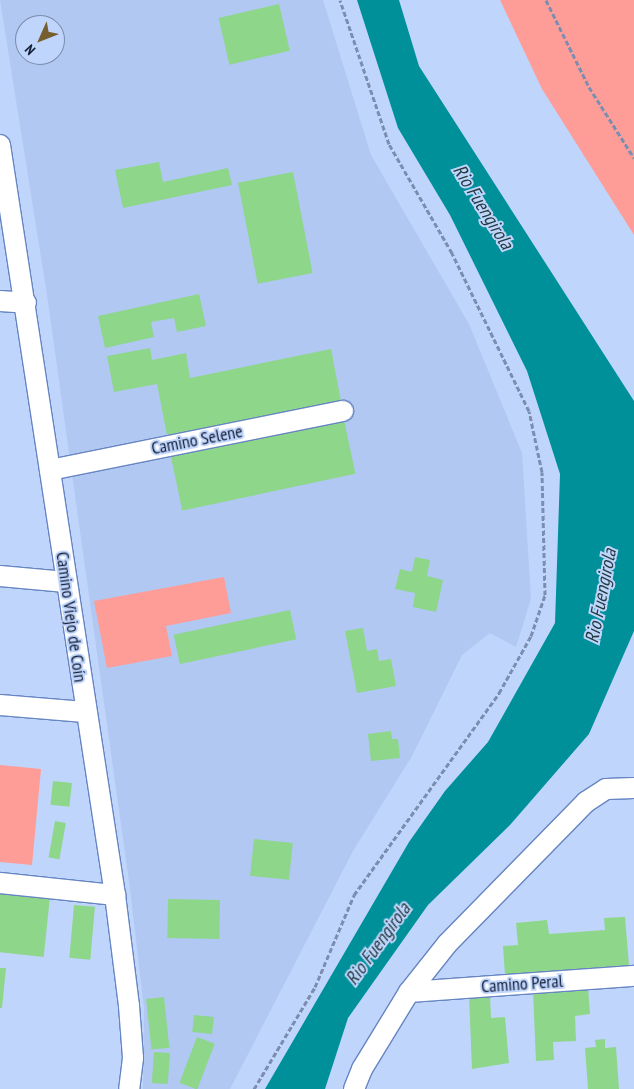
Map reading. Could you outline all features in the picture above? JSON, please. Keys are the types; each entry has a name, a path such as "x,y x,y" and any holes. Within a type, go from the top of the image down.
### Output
{"street":[{"name":"Camino Viejo de Coín","path":"0,146 26,303 85,712 115,895 130,1006 133,1058 129,1089"},
{"path":"0,301 26,303"},
{"name":"Camino Selene","path":"50,470 344,411"},
{"path":"0,576 66,582"},
{"path":"0,705 85,712"},
{"path":"354,1089 362,1069 409,992 447,944 586,802 606,790 634,788"},
{"path":"0,883 115,895"},
{"name":"Camino Peral","path":"409,992 634,976"},
{"path":"340,1089 362,1069"}],"path":[{"path":"254,1089 315,987 354,895 499,693 531,636 545,595 542,472 529,411 452,253 389,144 340,0"},
{"path":"546,0 589,87 634,158"}],"shaded area":[{"path":"0,0 323,0 371,155 469,324 522,453 531,599 516,647 490,633 462,655 412,756 353,851 230,1089 143,1089 144,1008 130,889 47,295"},
{"path":"500,0 634,0 634,235 542,89"},
{"path":"224,577 231,613 166,626 172,656 107,668 94,601"},
{"path":"0,765 41,769 32,865 0,862"}],"water":[{"name":"Rio Fuengirola","path":"357,0 399,0 419,66 634,401 634,631 589,734 510,825 428,905 348,1018 325,1089 265,1089 409,842 445,791 488,742 555,623 560,474 527,371 450,215 398,128"}],"building":[{"path":"279,4 290,51 229,65 219,18"},
{"path":"159,162 163,182 228,168 232,185 123,208 115,170"},
{"path":"293,172 313,273 258,284 238,183"},
{"path":"199,294 206,326 177,332 174,318 151,322 154,337 105,348 98,316"},
{"path":"150,348 152,360 186,353 190,378 331,349 341,401 167,435 157,384 114,392 107,356"},
{"path":"344,420 355,474 182,511 171,457"},
{"path":"415,557 430,560 427,576 443,580 436,612 413,607 415,593 395,589 400,569 412,572"},
{"path":"290,610 296,639 180,664 174,635"},
{"path":"363,628 367,651 377,649 379,661 391,659 396,686 357,693 345,631"},
{"path":"391,731 392,739 398,739 400,758 371,761 368,734"},
{"path":"53,781 72,783 69,807 50,805"},
{"path":"55,821 66,823 59,859 49,857"},
{"path":"254,839 293,843 289,880 250,876"},
{"path":"0,894 50,899 44,957 0,952"},
{"path":"168,899 220,900 219,939 167,938"},
{"path":"74,905 95,907 90,960 69,958"},
{"path":"625,917 629,965 505,975 503,946 518,945 516,923 547,920 549,934 605,930 604,918"},
{"path":"0,968 6,968 2,1008 0,1008"},
{"path":"588,988 590,1014 575,1016 576,1041 553,1042 554,1060 536,1061 533,992"},
{"path":"490,995 491,1018 505,1017 509,1063 472,1069 469,996"},
{"path":"164,997 169,1048 151,1050 146,999"},
{"path":"194,1015 214,1017 212,1034 192,1032"},
{"path":"197,1037 215,1044 197,1089 179,1083"},
{"path":"605,1039 605,1048 616,1047 619,1089 588,1089 585,1048 596,1047 595,1040"},
{"path":"154,1052 170,1053 168,1084 152,1083"}]}
